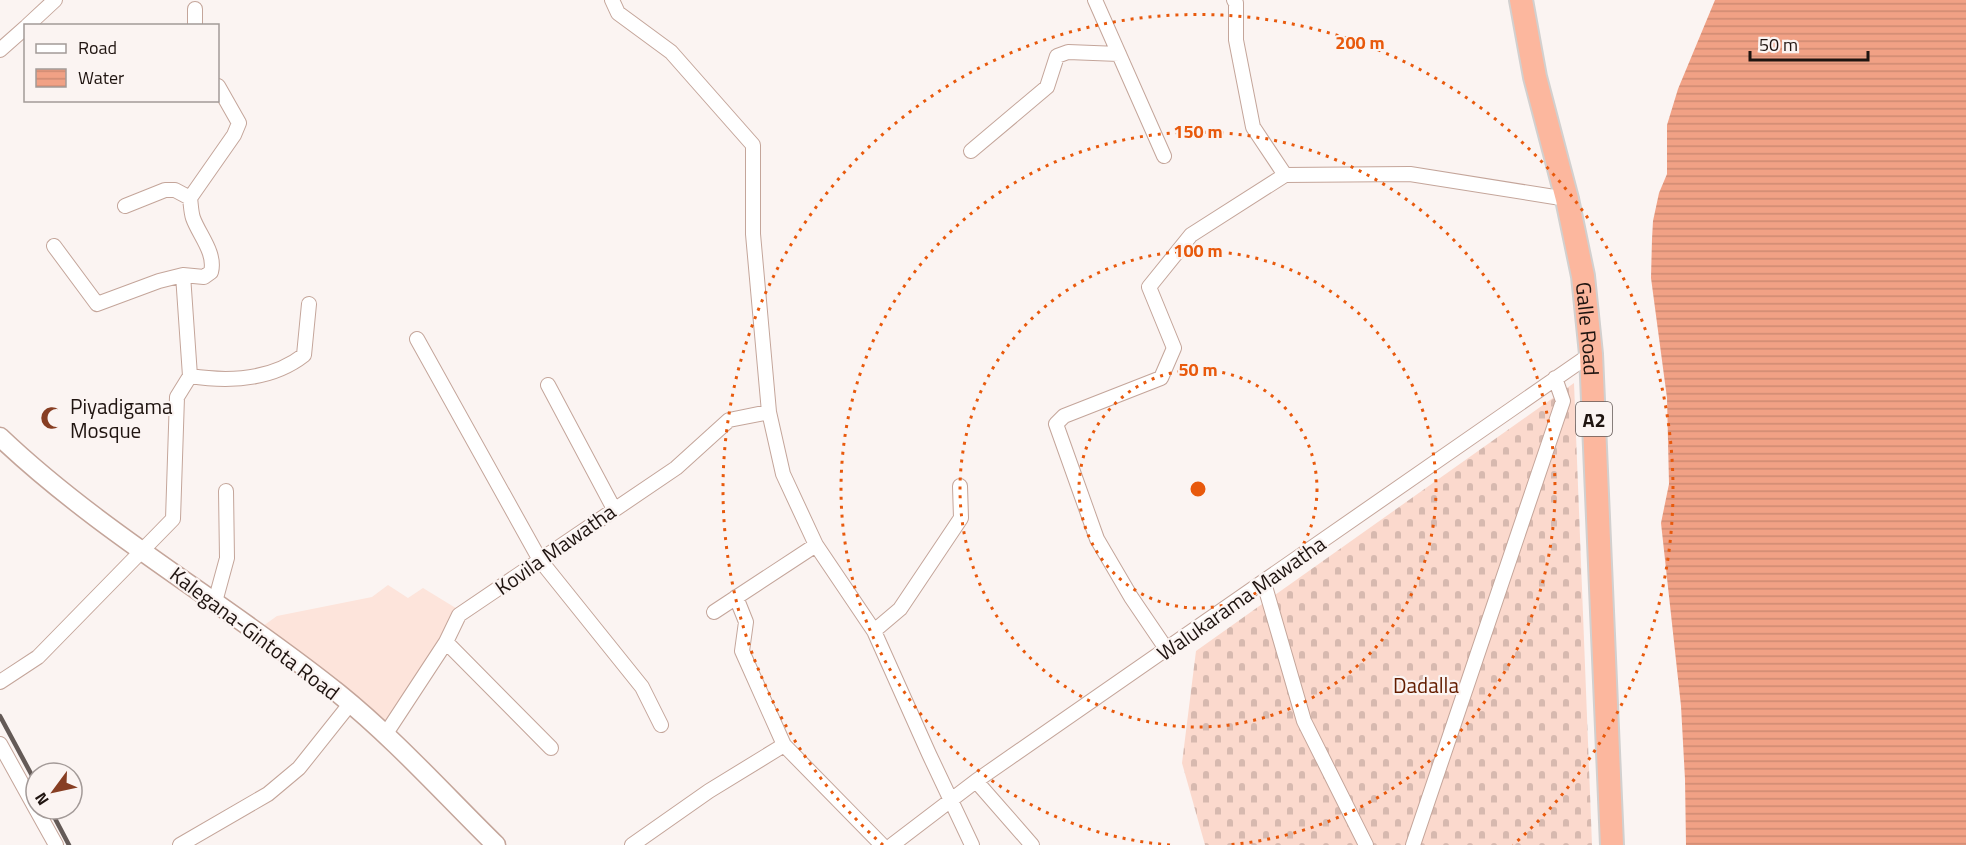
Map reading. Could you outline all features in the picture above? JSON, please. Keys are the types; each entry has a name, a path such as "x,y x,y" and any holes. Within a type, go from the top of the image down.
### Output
{"highway":[{"name":"Galle Road","path":"1521,0 1535,77 1567,199 1583,276 1591,354 1612,845"}],"main road":[{"name":"Kalegana-Gintota Road","path":"0,437 52,484 215,602 350,704 385,735 496,845"}],"street":[{"path":"28,24 55,0"},
{"path":"612,0 618,13 671,52 753,145 753,234 769,412 783,474 816,545 874,631 972,845"},
{"path":"1095,0 1164,156"},
{"path":"1234,0 1236,3 1236,40 1253,127 1285,175"},
{"path":"195,9 195,24"},
{"path":"0,50 24,28"},
{"path":"970,151 1047,87 1057,56 1068,52 1119,54"},
{"path":"54,246 97,304 159,281 183,275 204,277 211,272 213,265 193,217 190,198 234,135 239,123 219,88"},
{"path":"1167,650 1131,597 1097,539 1056,424 1064,416 1161,378 1174,348 1149,287 1191,235 1285,175 1410,174 1567,199"},
{"path":"126,206 165,190 175,190 190,198"},
{"path":"0,682 38,657 173,519 177,397 190,376 183,275"},
{"path":"190,376 215,380 245,379 291,365 304,355 309,304"},
{"path":"417,339 540,560 642,687 661,725"},
{"name":"Walukarama Mawatha","path":"892,845 976,781 1591,354"},
{"path":"1413,845 1563,400 1555,378"},
{"path":"548,385 614,509"},
{"name":"Kovila Mawatha","path":"385,735 446,642 459,615 676,468 729,420 769,412"},
{"path":"874,631 900,609 961,518 960,486"},
{"path":"215,602 228,558 226,491"},
{"path":"714,612 816,545"},
{"path":"1264,583 1304,721 1366,845"},
{"path":"736,597 746,622 742,651 784,745 882,845"},
{"path":"446,642 551,748"},
{"path":"180,845 268,794 299,768 350,704"},
{"path":"0,744 24,787"},
{"path":"632,845 709,791 784,745"},
{"path":"976,781 1032,845"},
{"path":"43,821 56,845"}],"shaded area":[{"path":"388,585 408,598 423,588 459,610 385,725 263,626 277,616 372,597"}],"green space":[{"name":"Dadalla","path":"1574,383 1592,845 1205,845 1182,763 1196,651"}],"water":[{"path":"1715,0 1966,0 1966,845 1686,845 1681,706 1661,523 1669,484 1667,398 1651,278 1652,239 1659,193 1667,174 1667,125 1678,89"}],"railway":[{"path":"0,716 24,761"},
{"path":"56,821 69,845"}],"place":[{"name":"Piyadigama Mosque","path":"52,418"}]}
